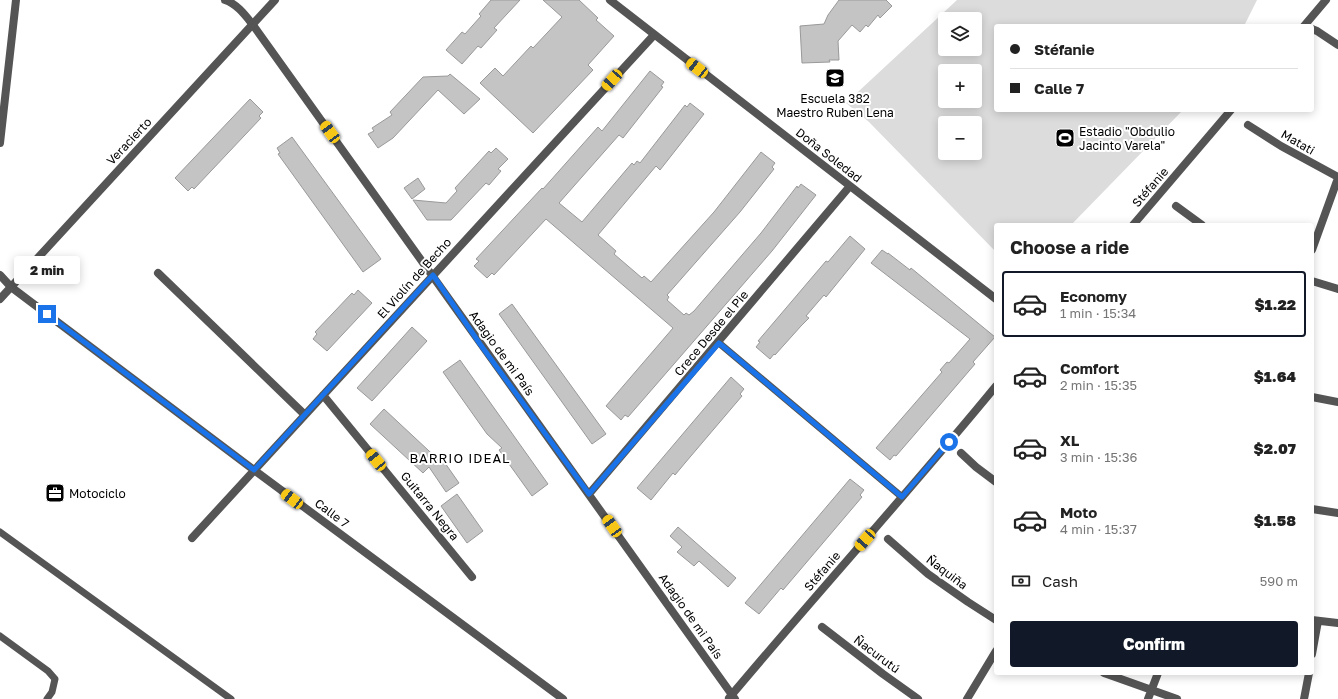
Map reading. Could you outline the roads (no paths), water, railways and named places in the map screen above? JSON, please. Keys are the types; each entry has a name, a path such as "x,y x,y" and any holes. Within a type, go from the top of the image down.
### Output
{"street":[{"path":"0,143 16,0"},
{"name":"Adagio de mi País","path":"225,0 231,2 243,12 253,25 433,275 480,344 589,494 732,698"},
{"name":"Veracierto","path":"0,298 276,0"},
{"name":"Doña Soledad","path":"610,0 994,297"},
{"path":"1317,0 1319,9"},
{"path":"1306,24 1326,0"},
{"path":"1314,30 1338,45"},
{"name":"El Violín de Becho","path":"192,538 654,35"},
{"name":"Stéfanie","path":"1135,223 1229,112"},
{"name":"Matati","path":"1248,125 1281,146 1338,178"},
{"path":"1314,244 1338,178"},
{"name":"Crece Desde el Pie","path":"589,494 719,343 850,186"},
{"path":"1176,206 1199,223"},
{"path":"158,273 305,415"},
{"name":"Calle 7","path":"0,275 11,287 254,470 563,699"},
{"path":"1314,282 1338,289"},
{"name":"Stéfanie","path":"732,698 802,611 902,497 994,388"},
{"name":"Guitarra Negra","path":"323,395 472,577"},
{"path":"1314,397 1338,402"},
{"path":"961,453 994,480"},
{"path":"1314,509 1338,513"},
{"name":"Ñaquiña","path":"888,539 928,574 994,619"},
{"path":"1314,631 1315,620 1338,623"},
{"name":"Ñacurutú","path":"822,627 918,699"},
{"path":"968,699 994,654"},
{"path":"1110,675 1177,699"},
{"path":"1148,699 1157,675"},
{"path":"1304,699 1309,675"}],"lane":[{"path":"719,343 902,497"},
{"path":"0,532 231,699"},
{"path":"0,636 48,671 55,679 52,692 47,699"}],"place":[{"name":"Escuela 382 Maestro Ruben Lena","path":"835,78"},
{"name":"Estadio \"Obdulio Jacinto Varela\"","path":"1065,138"},
{"name":"Motociclo","path":"55,493"}],"district":[{"name":"BARRIO IDEAL","path":"460,458"}]}
